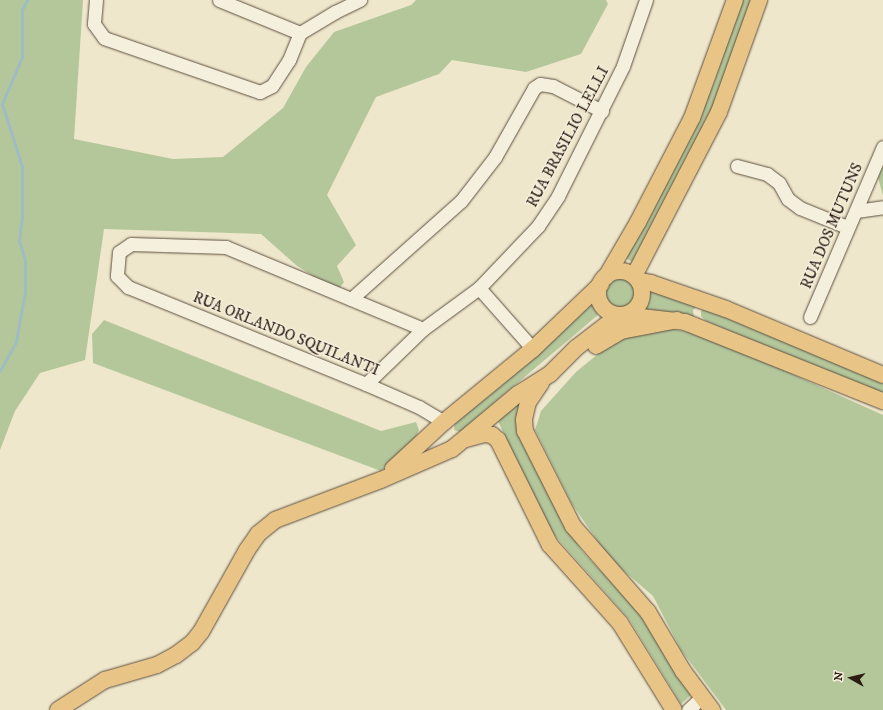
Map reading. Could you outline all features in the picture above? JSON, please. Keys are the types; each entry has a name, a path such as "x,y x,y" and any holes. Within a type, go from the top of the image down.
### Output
{"main road":[{"path":"735,0 692,118 638,222 603,280 598,294 601,304 609,312 622,315 677,320 699,327 883,401"},
{"path":"636,279 679,187 718,112 759,0"},
{"path":"718,112 735,90 765,0"},
{"path":"679,187 677,202 652,258 653,274 715,301 726,309"},
{"path":"382,480 444,422 533,349 603,280 621,271 636,279 710,305 726,309 883,375"},
{"path":"636,279 642,291 641,302 634,310 622,315 576,348 532,394 525,411 525,431 573,526 648,612 702,697 712,710"},
{"path":"699,327 696,320 697,312 701,307 710,305"},
{"path":"58,710 105,680 157,664 176,655 192,643 201,632 246,550 258,534 275,520 382,480 452,449 518,394 550,374 563,370 607,337 621,331 677,320"},
{"path":"444,422 454,433 464,439 484,434 492,435 498,440 550,544 620,623 674,710"}],"street":[{"path":"96,0 94,21 97,31 104,38 206,71 260,92 267,90 272,86 286,65 300,33 335,12 360,0"},
{"path":"219,0 300,33"},
{"name":"RUA BRASILIO LELLI","path":"366,384 423,329 479,288 538,226 558,196 602,111 623,66 646,0"},
{"path":"423,329 351,299 461,201 495,157 529,94 540,84 557,88 602,111"},
{"name":"RUA DOS MUTUNS","path":"810,317 847,227 856,211 883,147"},
{"path":"737,166 767,174 779,183 788,199 800,208 847,227"},
{"path":"856,211 883,207 867,186"},
{"name":"RUA ORLANDO SQUILANTI","path":"351,299 226,247 131,244 119,252 117,276 128,286 366,384 419,407 444,422"},
{"path":"479,288 533,349"},
{"path":"688,710 702,697"}],"green space":[{"path":"0,0 83,0 74,139 173,159 223,157 283,108 306,67 334,32 411,5 416,0 606,0 608,4 581,54 526,72 452,60 439,74 376,97 327,195 356,245 337,266 344,282 339,289 319,280 296,265 261,234 104,229 85,360 40,373 15,411 0,450"},
{"path":"742,0 753,0 723,88 636,265 623,256 694,129 714,83"},
{"path":"883,166 883,196 878,177"},
{"path":"618,277 624,277 633,281 637,293 633,305 624,309 618,309 609,305 605,296 605,290 609,281"},
{"path":"650,286 700,304 693,310 694,317 642,315 650,301"},
{"path":"591,303 598,315 476,418 463,433 454,430 455,420 555,339"},
{"path":"705,309 883,382 883,395 706,321 701,316 701,311"},
{"path":"104,320 381,431 416,422 419,430 415,439 381,471 93,363 92,334"},
{"path":"674,329 702,335 883,415 883,710 726,710 681,650 653,596 610,559 572,504 535,430 541,411 576,372 620,336 648,330"},
{"path":"527,393 517,413 520,434 569,531 582,551 642,615 691,695 681,704 629,619 548,528 497,419"}],"waterway":[{"path":"0,371 16,342 25,292 25,260 19,241 22,215 22,167 2,104 22,57 22,10 27,0"}]}
